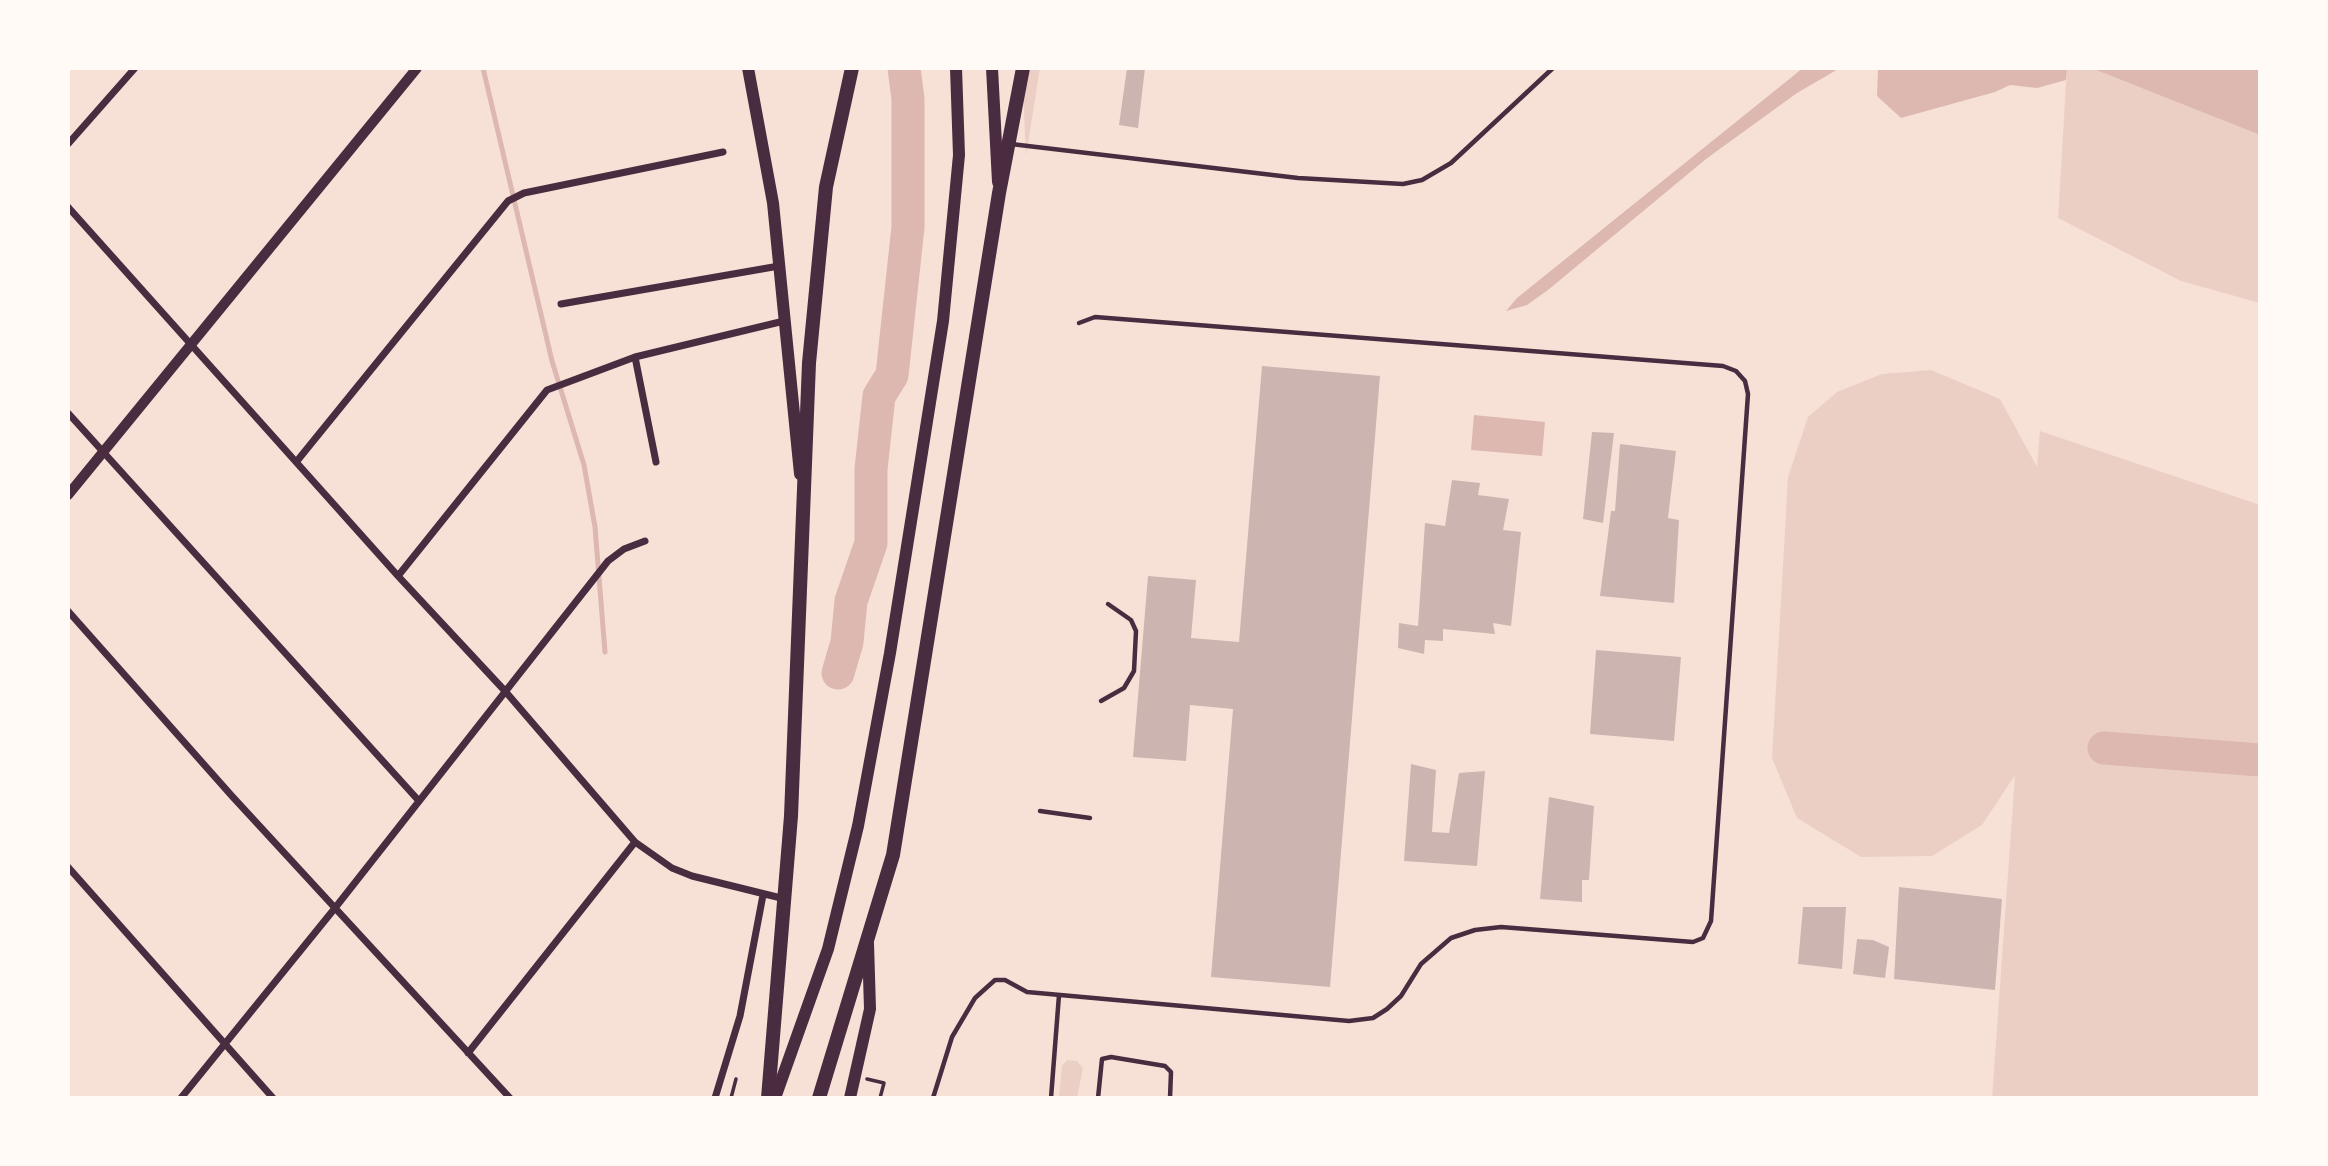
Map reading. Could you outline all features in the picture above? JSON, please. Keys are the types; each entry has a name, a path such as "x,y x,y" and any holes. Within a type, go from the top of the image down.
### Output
{"highway":[{"path":"768,1098 786,899 809,363 826,187 852,68"},
{"path":"820,1098 893,855 999,193 1023,68"}],"main road":[{"path":"748,68 765,148 802,490"},
{"path":"775,1098 828,949 858,826 887,666 943,321 959,155 956,68"},
{"path":"992,68 999,193"},
{"path":"850,1098 870,1009 868,940"}],"street":[{"path":"68,144 135,68"},
{"path":"68,495 193,346 256,263 417,68"},
{"path":"297,461 508,201 524,193 723,152"},
{"path":"68,206 398,576 505,691 635,842 672,868 692,876 786,899"},
{"path":"561,304 779,266"},
{"path":"398,576 547,390 635,357 784,321"},
{"path":"635,357 656,462"},
{"path":"68,413 419,801"},
{"path":"181,1098 335,908 608,561 624,549 645,541"},
{"path":"68,611 510,1098"},
{"path":"468,1053 635,842"},
{"path":"68,867 273,1098"},
{"path":"715,1098 740,1016 763,895"}],"lane":[{"path":"1010,144 1298,178 1403,184 1422,180 1451,163 1553,68"},
{"path":"933,1098 952,1037 984,988 999,979 1027,992 1349,1021 1373,1018 1387,1009 1401,996 1421,964 1436,950 1451,938 1475,930 1501,927 1693,942 1703,938 1711,921 1748,394 1745,381 1736,371 1723,366 1095,317 1079,323"},
{"path":"1101,701 1124,688 1134,671 1136,631 1131,620 1108,604"},
{"path":"1040,811 1090,818"},
{"path":"1051,1098 1059,995"},
{"path":"1098,1098 1102,1059 1111,1058 1165,1066 1171,1072 1170,1098"}],"path":[{"path":"880,1098 884,1083"}],"shaded area":[{"path":"1022,68 1040,68 1026,156"},
{"path":"1803,68 1840,68 1797,93 1706,159 1548,290 1527,305 1506,311 1517,298"},
{"path":"1875,68 2067,68 2066,80 2037,88 2010,85 1995,92 1901,118 1877,96 1878,70"},
{"path":"2067,68 2091,68 2260,135 2260,303 2181,281 2058,218"},
{"path":"2091,68 2260,68 2260,135"},
{"path":"1931,370 2000,399 2037,467 2040,431 2260,505 2260,1098 1992,1098 2015,775 1982,825 1932,856 1861,857 1797,818 1772,758 1788,477 1808,417 1837,392 1882,374"},
{"path":"1474,415 1545,422 1542,456 1471,450"},
{"path":"1067,1060 1077,1061 1083,1068 1077,1098 1059,1098 1062,1066"}],"building":[{"path":"1127,68 1145,68 1138,128 1119,125"},
{"path":"1262,366 1380,376 1330,987 1211,977 1233,709 1190,705 1186,761 1133,757 1148,576 1196,580 1191,638 1239,642"},
{"path":"1592,432 1614,433 1603,523 1583,519"},
{"path":"1620,444 1676,451 1668,518 1679,520 1674,603 1600,596 1611,511 1615,511"},
{"path":"1452,480 1480,483 1478,495 1509,499 1503,530 1521,532 1511,626 1493,623 1495,634 1443,629 1443,641 1425,640 1424,654 1398,648 1399,623 1418,626 1425,523 1445,526"},
{"path":"1596,650 1681,657 1674,741 1590,734"},
{"path":"1411,764 1436,770 1432,832 1449,833 1459,773 1485,771 1477,866 1404,861"},
{"path":"1549,797 1594,806 1589,880 1582,880 1582,902 1540,899"},
{"path":"1899,887 2002,899 1995,990 1894,979"},
{"path":"1803,907 1846,907 1842,969 1798,964"},
{"path":"1857,939 1873,940 1889,947 1885,978 1853,974"}],"waterway":[{"path":"483,68 552,361 584,465 595,527 605,652"},
{"path":"838,673 847,642 851,601 871,543 871,469 879,396 892,375 908,227 908,99 904,68"},
{"path":"2104,748 2260,760"}]}
